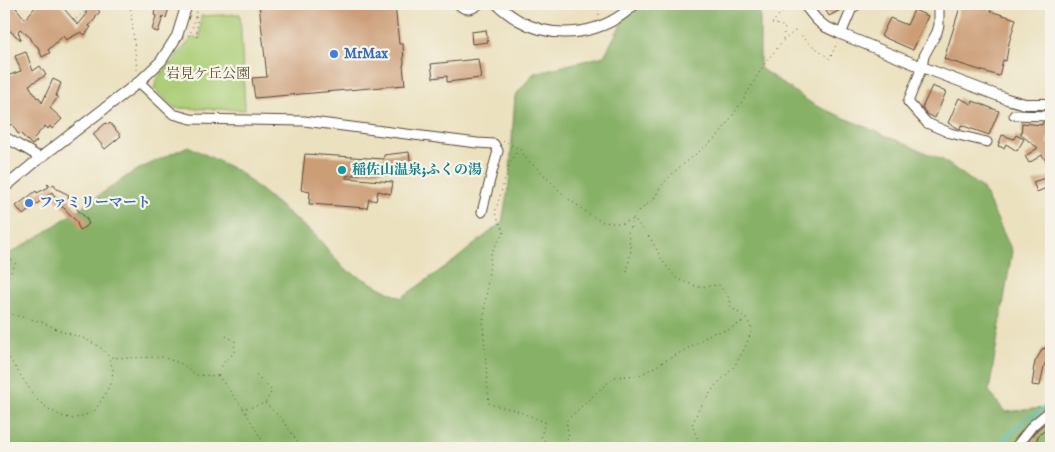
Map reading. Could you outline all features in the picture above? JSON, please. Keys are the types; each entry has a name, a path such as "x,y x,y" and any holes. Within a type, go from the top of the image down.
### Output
{"street":[{"path":"4,188 139,82 161,61 177,36 188,4"},
{"path":"458,4 466,9 473,9 478,5"},
{"path":"497,4 510,15 527,25 553,32 577,32 602,26 620,16 635,4"},
{"path":"804,4 824,26 922,67 1007,99 1025,104 1051,104"},
{"path":"841,34 852,8 860,4"},
{"path":"939,4 937,32 924,56 922,67 908,102 927,123 950,133 987,142"},
{"path":"139,82 173,114 190,119 304,121 494,144 498,151 482,212"},
{"path":"1014,115 1051,116"},
{"path":"4,136 40,158"},
{"path":"1015,448 1033,425 1051,410"}],"path":[{"path":"76,18 93,4"},
{"path":"130,4 139,82"},
{"path":"597,4 602,26"},
{"path":"783,41 785,27 772,23 780,14 794,4"},
{"path":"195,15 197,21 196,38"},
{"path":"626,272 631,250 628,233 635,214 653,200 662,185 675,172 717,137 744,100 765,63 783,41 796,30 830,60 841,34"},
{"path":"504,141 520,149 527,160 567,198 595,218 603,222 613,223 623,223 634,219"},
{"path":"520,149 509,165 496,213 504,232 491,253 482,323 489,404 515,410 545,422 542,436 551,448"},
{"path":"634,219 650,238 664,263 677,279 698,287 719,285 730,299 730,307 746,319 752,330 744,350 734,367 715,386 698,411 692,425 699,442 709,448"},
{"path":"4,253 16,264 4,283"},
{"path":"4,309 14,315 42,322 63,332 81,337 100,347 109,357 113,369 112,379 94,412 73,419 61,416 47,408 36,398 4,350"},
{"path":"555,448 569,437 566,421 615,377 640,375 712,333 728,330 746,319"},
{"path":"218,376 223,363 234,353 235,341 226,336"},
{"path":"109,357 162,357 182,364 196,375 218,376 243,408 266,448 270,448"},
{"path":"243,408 253,407 265,402 272,391 254,372"},
{"path":"265,402 281,418 302,448"},
{"path":"289,448 299,444"}],"green space":[{"path":"632,4 760,4 760,68 814,105 943,160 983,189 1012,251 989,391 1005,412 1051,407 1051,448 4,448 4,257 44,233 133,172 188,146 238,171 317,237 344,269 401,298 455,260 502,222 509,184 515,96 534,73 604,56"},
{"name":"岩見ケ丘公園","path":"240,14 245,110 175,108 154,89 157,79 192,38 200,38 201,16"}],"building":[{"path":"13,4 25,19 38,4 60,4 78,25 87,14 85,13 93,5 100,12 89,26 91,27 85,35 81,32 66,40 63,36 48,50 50,53 42,57 38,47 30,40 31,38 20,29 18,31 21,40 4,26 4,9"},
{"path":"156,4 170,4 166,18 163,17 158,32 152,30 156,16 154,15"},
{"name":"MrMax","path":"259,4 395,4 399,44 403,44 405,85 255,98 252,78 267,77"},
{"path":"822,4 848,4 829,16"},
{"path":"961,4 978,8 979,4 991,6 990,11 1016,19 1006,61 1003,60 999,76 944,59"},
{"path":"914,10 928,16 913,50 881,36 890,18 907,25"},
{"path":"486,30 488,42 472,44 471,32"},
{"path":"26,52 33,71 40,66 46,75 29,85 42,103 53,79 61,83 56,96 58,97 50,108 62,119 52,129 50,126 48,129 45,126 34,138 37,141 32,145 20,133 18,134 12,124 4,129 4,77 21,71 15,56"},
{"path":"478,59 481,78 447,82 447,76 433,78 431,64"},
{"path":"932,86 946,92 935,118 927,114 922,108"},
{"path":"959,98 972,104 973,101 999,111 989,135 961,125 960,129 948,123"},
{"path":"1043,122 1051,122 1051,130 1047,142 1051,146 1051,169 1042,155 1029,163 1025,156 1038,148 1021,135 1022,123 1042,125"},
{"path":"106,123 108,125 110,123 121,136 105,149 93,134"},
{"path":"1002,135 1014,139 1016,135 1024,139 1017,151 1006,144 1004,148 998,146"},
{"name":"稲佐山温泉;ふくの湯","path":"409,152 411,166 346,176 346,178 393,182 391,194 378,191 376,201 369,199 367,208 309,204 310,192 301,190 305,154 384,159 384,155"},
{"path":"1051,176 1051,186 1037,192 1033,182"},
{"path":"47,184 51,186 54,184 57,189 69,195 68,198 72,200 70,202 86,218 89,224 80,230 78,223 60,206 52,192 23,215 16,206 36,191 37,193 49,187"},
{"path":"1051,338 1051,351 1044,366 1040,386 1032,385 1035,362"},
{"path":"1047,422 1050,426 1037,437 1030,448 1023,448 1038,429"}],"waterway":[{"path":"996,448 1022,422 1045,408 1049,402 1049,371 1051,364"}],"place":[{"name":"MrMax","path":"334,54"},
{"name":"稲佐山温泉;ふくの湯","path":"342,170"},
{"name":"ファミリーマート","path":"29,203"}]}
